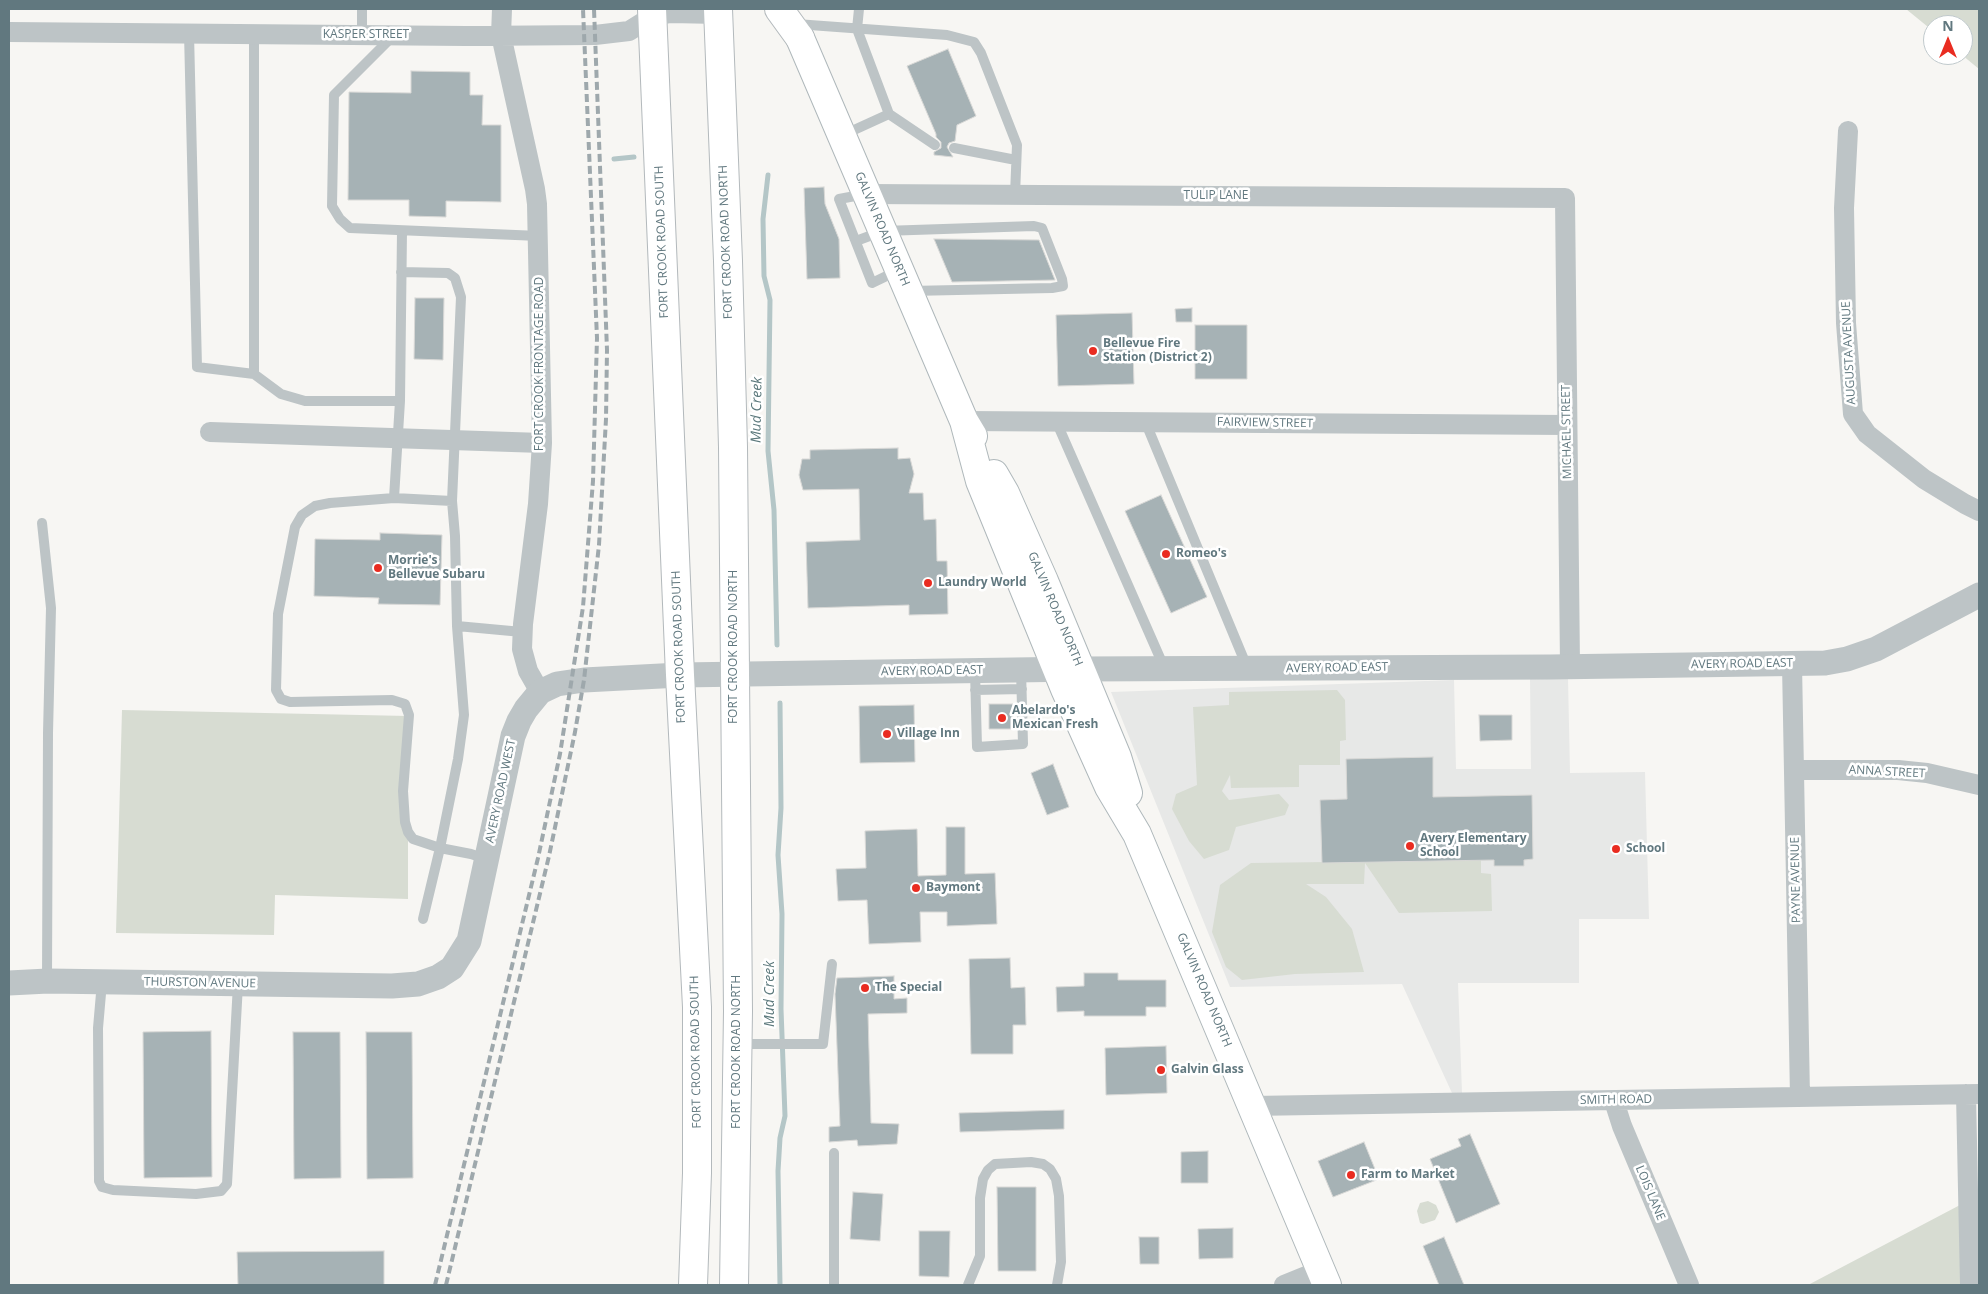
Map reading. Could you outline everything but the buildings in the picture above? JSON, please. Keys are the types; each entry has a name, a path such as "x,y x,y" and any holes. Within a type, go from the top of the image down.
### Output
{"main road":[{"name":"FORT CROOK ROAD NORTH","path":"718,11 733,446 738,1044 734,1285"},
{"name":"FORT CROOK ROAD SOUTH","path":"652,12 680,675 697,1007 697,1164 693,1285"},
{"name":"GALVIN ROAD NORTH","path":"792,20 964,420 980,481 1069,669 1109,786 1137,834 1324,1278"}],"street":[{"name":"FORT CROOK FRONTAGE ROAD","path":"502,9 501,35 535,189 539,236 542,443 538,504 522,632 522,649 528,671 540,692"},
{"name":"KASPER STREET","path":"9,32 362,35 617,33 630,31 652,12 671,14 718,11"},
{"name":"AUGUSTA AVENUE","path":"1848,131 1844,208 1846,323 1852,414 1867,434 1924,479 1979,511"},
{"name":"TULIP LANE","path":"867,194 1565,198"},
{"name":"MICHAEL STREET","path":"1565,198 1570,666"},
{"name":"FAIRVIEW STREET","path":"964,420 1567,425"},
{"path":"210,432 542,443"},
{"name":"AVERY ROAD EAST","path":"680,675 735,674 975,680 1021,679 1069,669 1792,664 1825,662 1847,659 1876,649 1979,595"},
{"name":"PAYNE AVENUE","path":"1792,664 1800,1097"},
{"path":"540,692 557,684 584,680 680,675"},
{"name":"AVERY ROAD WEST","path":"392,986 418,984 438,977 452,968 469,941 513,736 526,709 540,692"},
{"name":"ANNA STREET","path":"1794,770 1898,770 1927,773 1979,785"},
{"name":"THURSTON AVENUE","path":"9,983 48,981 392,986"},
{"path":"1970,1285 1973,1094"},
{"name":"SMITH ROAD","path":"1252,1106 1973,1094"},
{"name":"LOIS LANE","path":"1614,1100 1622,1126 1689,1285"},
{"path":"1284,1285 1324,1278"}],"lane":[{"path":"362,9 362,35"},
{"path":"859,9 857,29 889,114 935,145"},
{"path":"792,20 857,29 947,35 974,42 981,53 1016,145 1016,195"},
{"path":"189,33 197,367 254,374 281,394 305,400 400,401"},
{"path":"254,34 254,374"},
{"path":"394,35 334,95 332,206 340,219 350,228 539,236"},
{"path":"842,135 889,114"},
{"path":"954,148 1016,160"},
{"path":"856,241 883,231 1034,226 1042,228 1062,279 1062,286 1052,288 904,281 872,283 839,199 867,194"},
{"path":"394,498 400,401 402,231"},
{"path":"401,272 448,273 455,278 461,297 453,440 452,501 455,536 457,626 464,715 458,760 423,919"},
{"path":"1056,421 1165,669"},
{"path":"1145,421 1248,669"},
{"path":"452,501 394,498 330,503 315,506 302,515 295,527 278,614 276,690 281,699 290,702 392,700 406,704 409,715 403,791 405,822 408,832 413,839 440,848 486,859"},
{"path":"42,523 51,608 48,743 48,981"},
{"path":"457,626 522,632"},
{"path":"975,680 977,747 1023,744 1021,679"},
{"path":"738,1044 823,1044 832,964"},
{"path":"102,982 98,1028 99,1181 102,1187 113,1190 196,1194 221,1191 227,1184 238,984"},
{"path":"834,1153 834,1285"},
{"path":"968,1285 980,1256 980,1198 986,1174 995,1164 1031,1162 1043,1164 1050,1169 1056,1179 1059,1196 1061,1262 1057,1285"}],"shaded area":[{"path":"1906,9 1979,9 1979,69 1973,64 1973,15 1923,15 1923,23"},
{"name":"Avery Elementary School","path":"1530,678 1568,678 1570,773 1645,772 1649,919 1579,919 1579,983 1458,983 1462,1093 1452,1093 1402,984 1230,987 1111,692 1454,680 1456,769 1531,769"},
{"path":"1337,690 1345,700 1346,740 1340,741 1340,765 1299,765 1299,787 1231,788 1230,775 1222,791 1229,800 1279,794 1289,805 1285,815 1236,827 1229,850 1204,859 1189,841 1172,809 1176,794 1197,785 1193,707 1229,705 1229,692"},
{"path":"122,710 408,716 408,899 275,895 274,935 116,933"},
{"path":"1481,860 1481,873 1491,874 1492,911 1399,913 1365,863 1364,884 1306,884 1326,897 1352,929 1364,972 1295,974 1242,980 1226,967 1212,932 1220,885 1251,863"},
{"path":"1979,1195 1979,1285 1808,1285"},
{"path":"1428,1201 1436,1205 1439,1212 1435,1220 1423,1224 1420,1223 1417,1211 1420,1203"}],"waterway":[{"name":"Mud Creek","path":"614,159 634,157"},
{"name":"Mud Creek","path":"768,175 763,219 764,276 770,300 768,451 774,510 777,645"},
{"name":"Mud Creek","path":"780,703 781,808 778,855 782,914 781,1009 785,1116 780,1138 778,1171 780,1285"}],"railway":[{"path":"435,1285 538,858 560,754 583,607 593,481 597,338 583,9"},
{"path":"446,1285 549,856 584,680 599,545 606,419 607,350 594,9"}],"place":[{"name":"Bellevue Fire Station (District 2)","path":"1093,351"},
{"name":"Romeo's","path":"1166,554"},
{"name":"Morrie's Bellevue Subaru","path":"378,568"},
{"name":"Laundry World","path":"928,583"},
{"name":"Abelardo's Mexican Fresh","path":"1002,718"},
{"name":"Village Inn","path":"887,734"},
{"name":"Avery Elementary School","path":"1410,846"},
{"name":"School","path":"1616,849"},
{"name":"Baymont","path":"916,888"},
{"name":"The Special","path":"865,988"},
{"name":"Galvin Glass","path":"1161,1070"},
{"name":"Farm to Market","path":"1351,1175"}]}
